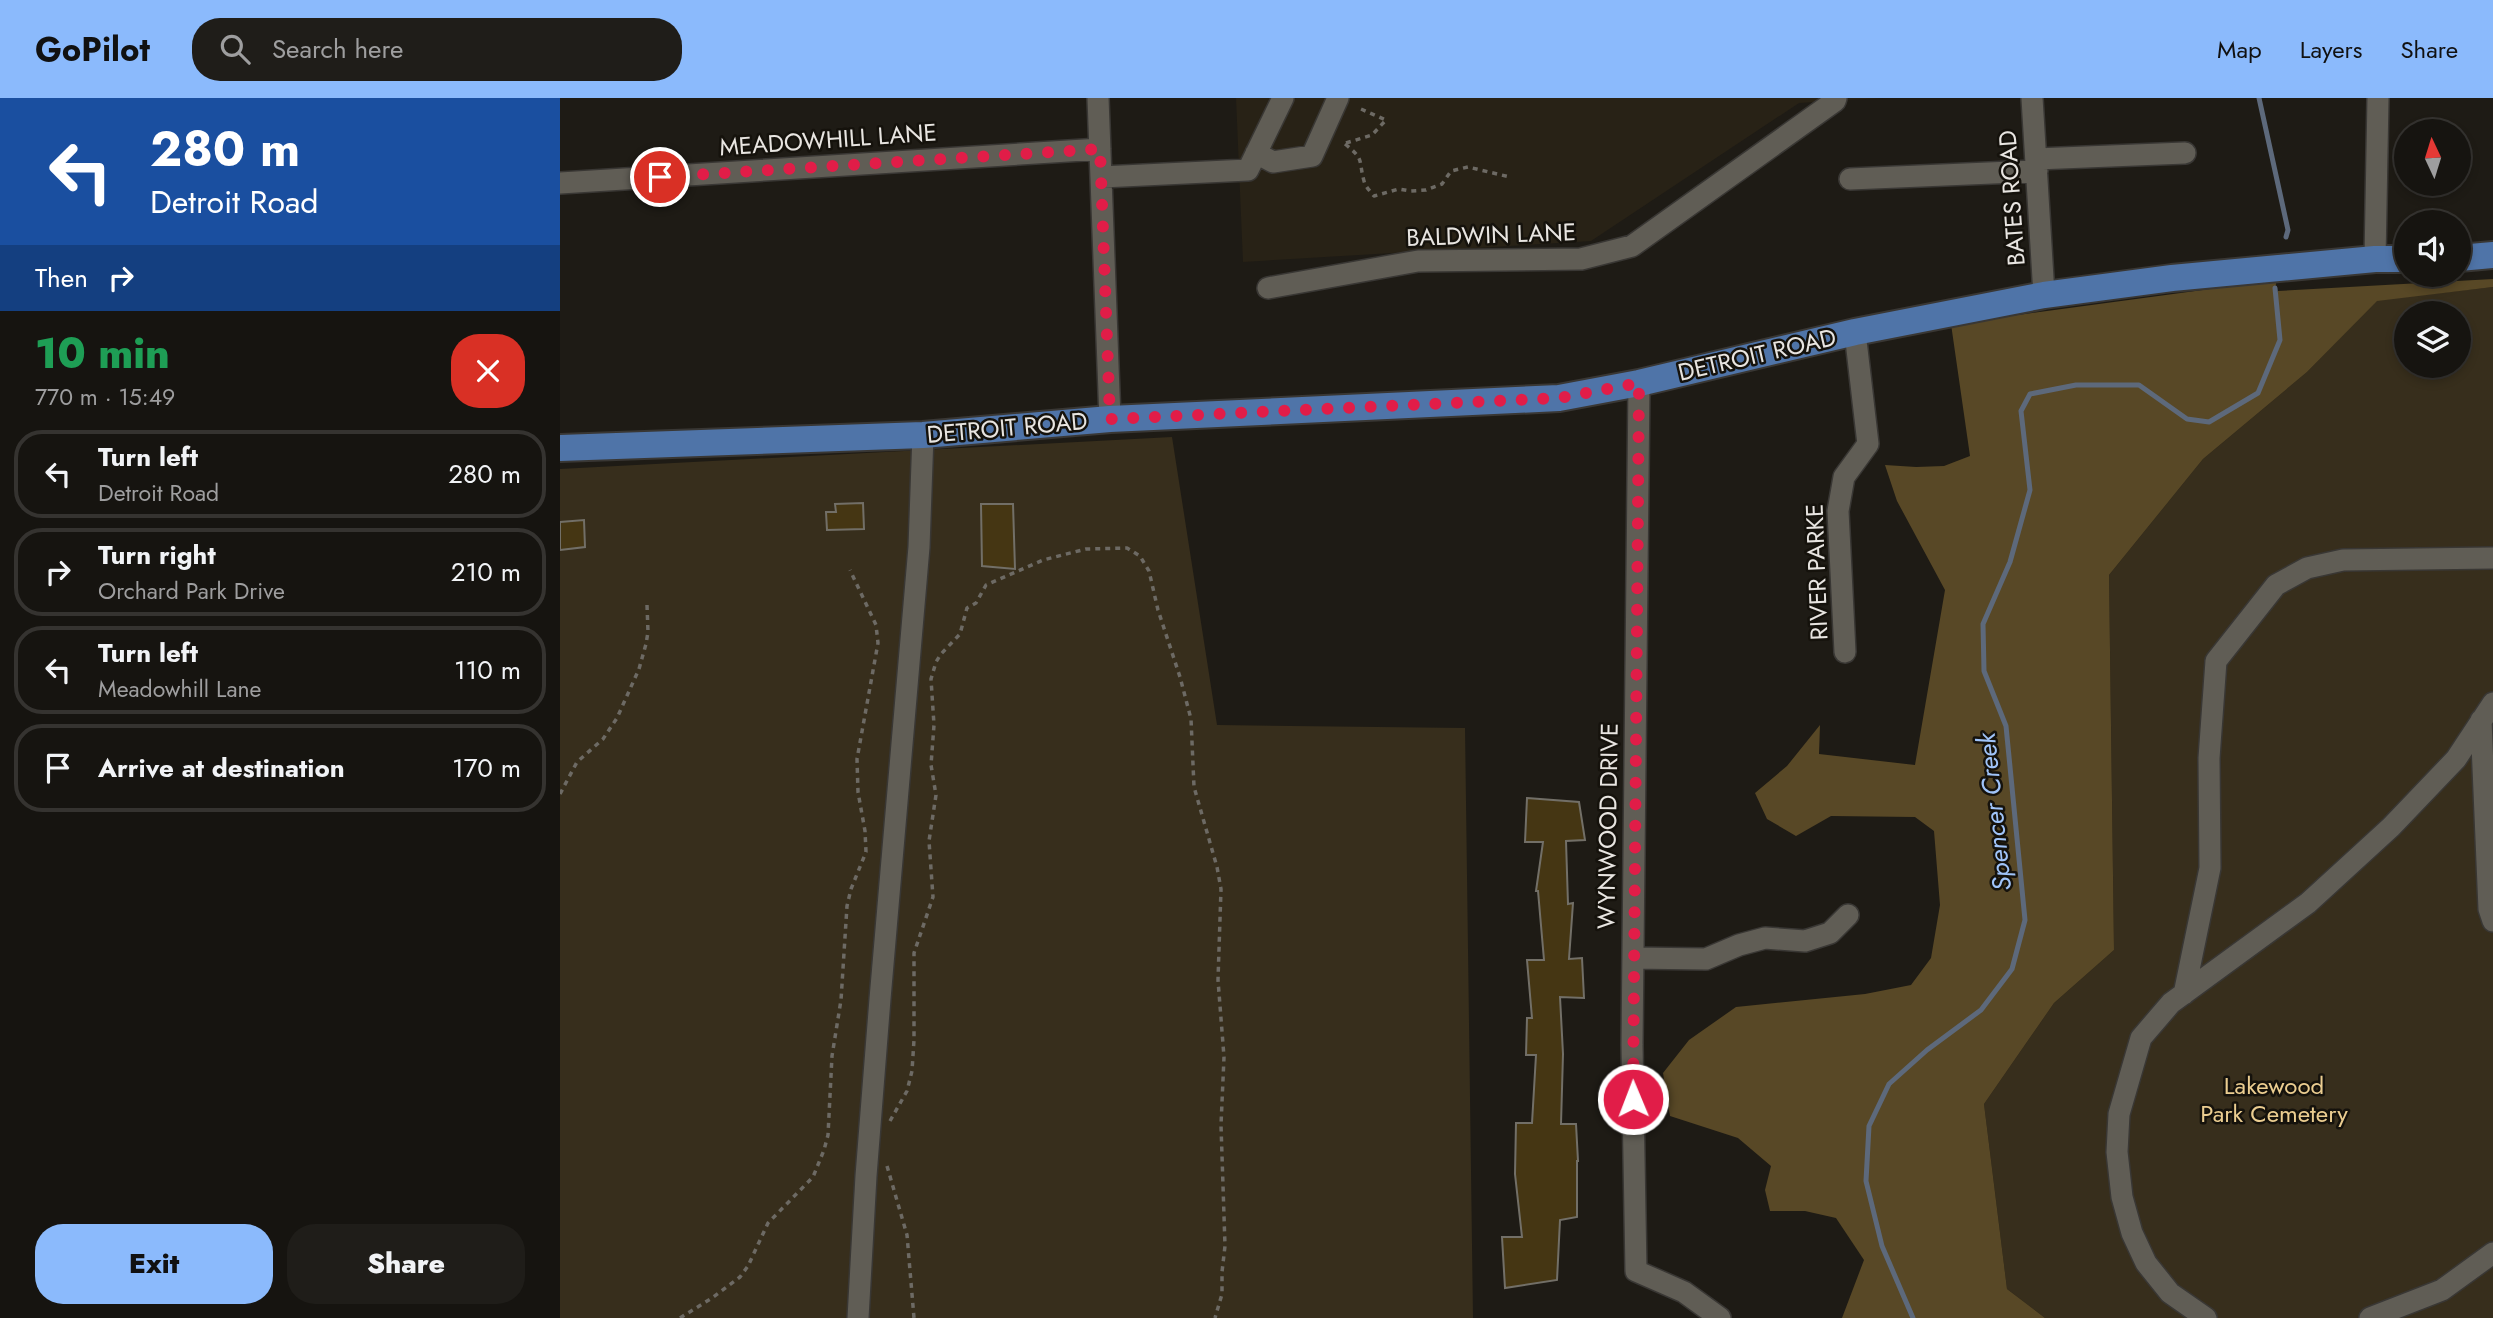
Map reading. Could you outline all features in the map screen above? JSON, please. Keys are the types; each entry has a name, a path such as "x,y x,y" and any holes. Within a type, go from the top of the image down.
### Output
{"main road":[{"path":"2471,257 2493,256"},
{"name":"DETROIT ROAD","path":"560,448 923,435 1110,419 1559,398 1639,383 1855,332 2044,295 2172,278 2394,259"}],"street":[{"path":"1098,98 1110,419"},
{"path":"1102,177 1248,170 1283,98"},
{"path":"1256,153 1273,162 1312,156 1338,98"},
{"name":"BALDWIN LANE","path":"1268,288 1418,261 1581,259 1632,246 1836,98"},
{"name":"BATES ROAD","path":"2032,98 2044,295"},
{"path":"2375,259 2378,98"},
{"name":"MEADOWHILL LANE","path":"560,183 1100,149"},
{"path":"1850,179 2185,153"},
{"name":"RIVER PARKE","path":"1845,652 1838,511 1844,477 1868,444 1855,332"},
{"name":"WYNWOOD DRIVE","path":"1639,383 1633,958 1636,1271 1684,1292 1720,1318"},
{"path":"859,1318 877,1027 919,547 923,435"},
{"path":"2184,993 2210,868 2209,758 2216,661 2276,585 2307,568 2343,560 2493,558"},
{"path":"2206,1318 2170,1293 2146,1263 2132,1233 2122,1196 2117,1152 2119,1114 2141,1038 2171,1003 2308,904 2392,827 2456,759 2487,712"},
{"path":"2487,712 2489,908 2493,921"},
{"path":"1633,958 1706,959 1739,945 1765,938 1805,941 1830,933 1848,915"},
{"path":"2370,1318 2442,1290 2493,1253"}],"path":[{"path":"1361,109 1386,120 1372,135 1345,144 1357,153 1362,164 1364,183 1374,196 1399,189 1426,190 1442,184 1451,171 1468,167 1510,177"},
{"path":"887,1131 907,1091 912,1071 914,953 933,897 929,841 936,795 931,765 934,725 931,678 936,662 960,634 967,608 976,603 986,585 1043,560 1087,549 1116,547 1131,550 1140,556 1149,571 1158,610 1187,701 1194,736 1193,780 1221,889 1217,980 1224,1057 1222,1125 1225,1246 1222,1294 1215,1318"},
{"path":"680,1318 740,1277 768,1223 813,1177 828,1135 830,1075 841,1000 847,906 866,852 858,792 857,760 878,643 876,625 850,570"},
{"path":"560,794 576,762 603,739 617,718 639,669 646,644 649,632 647,605"},
{"path":"885,1159 907,1235 914,1318"}],"shaded area":[{"path":"1236,98 1883,98 1799,103 1591,241 1243,262"},
{"path":"2493,279 2493,287 2377,301 2307,372 2203,459 2109,575 2114,950 2054,1003 1984,1104 2007,1289 2045,1318 1842,1318 1864,1260 1836,1218 1805,1211 1770,1211 1765,1190 1771,1166 1738,1138 1670,1116 1663,1073 1689,1040 1736,1007 1865,994 1911,985 1931,958 1940,905 1934,831 1915,817 1831,816 1796,836 1767,819 1755,793 1787,766 1820,725 1819,754 1915,765 1945,590 1897,501 1885,465 1944,466 1970,456 1951,324 2277,280 2275,288 2278,318 2278,291 2394,285 2394,287 2471,287 2471,280"}],"green space":[{"name":"Lakewood Park Cemetery","path":"2493,287 2493,1318 2045,1318 2007,1289 1984,1104 2054,1003 2114,950 2109,575 2203,459 2307,372 2377,300"},
{"path":"1172,437 1217,725 1465,728 1473,1318 560,1318 560,469"}],"building":[{"path":"863,503 864,529 827,530 826,512 836,512 835,504"},
{"path":"981,504 1013,504 1015,569 982,566"},
{"path":"584,520 585,547 560,550 560,522"},
{"path":"1527,798 1579,802 1585,840 1566,841 1568,904 1573,903 1569,959 1582,958 1584,998 1560,997 1563,1054 1561,1124 1576,1124 1577,1217 1560,1220 1557,1280 1505,1288 1502,1237 1522,1237 1515,1174 1516,1123 1532,1123 1536,1055 1526,1055 1527,1018 1532,1018 1527,960 1544,960 1536,891 1543,842 1525,842"}],"waterway":[{"name":"Spencer Creek","path":"2259,98 2288,230 2286,237"},
{"name":"Spencer Creek","path":"1913,1318 1882,1246 1866,1181 1869,1126 1889,1084 1927,1050 1981,1010 2012,969 2025,920 2006,726 1984,671 1983,624 2010,562 2030,490 2021,411 2030,394 2076,385 2139,385 2187,419 2209,422 2258,393 2280,340 2275,288"}],"route":[{"path":"660,177 1100,149 1110,419 1559,398 1639,383 1633,1099"}]}
